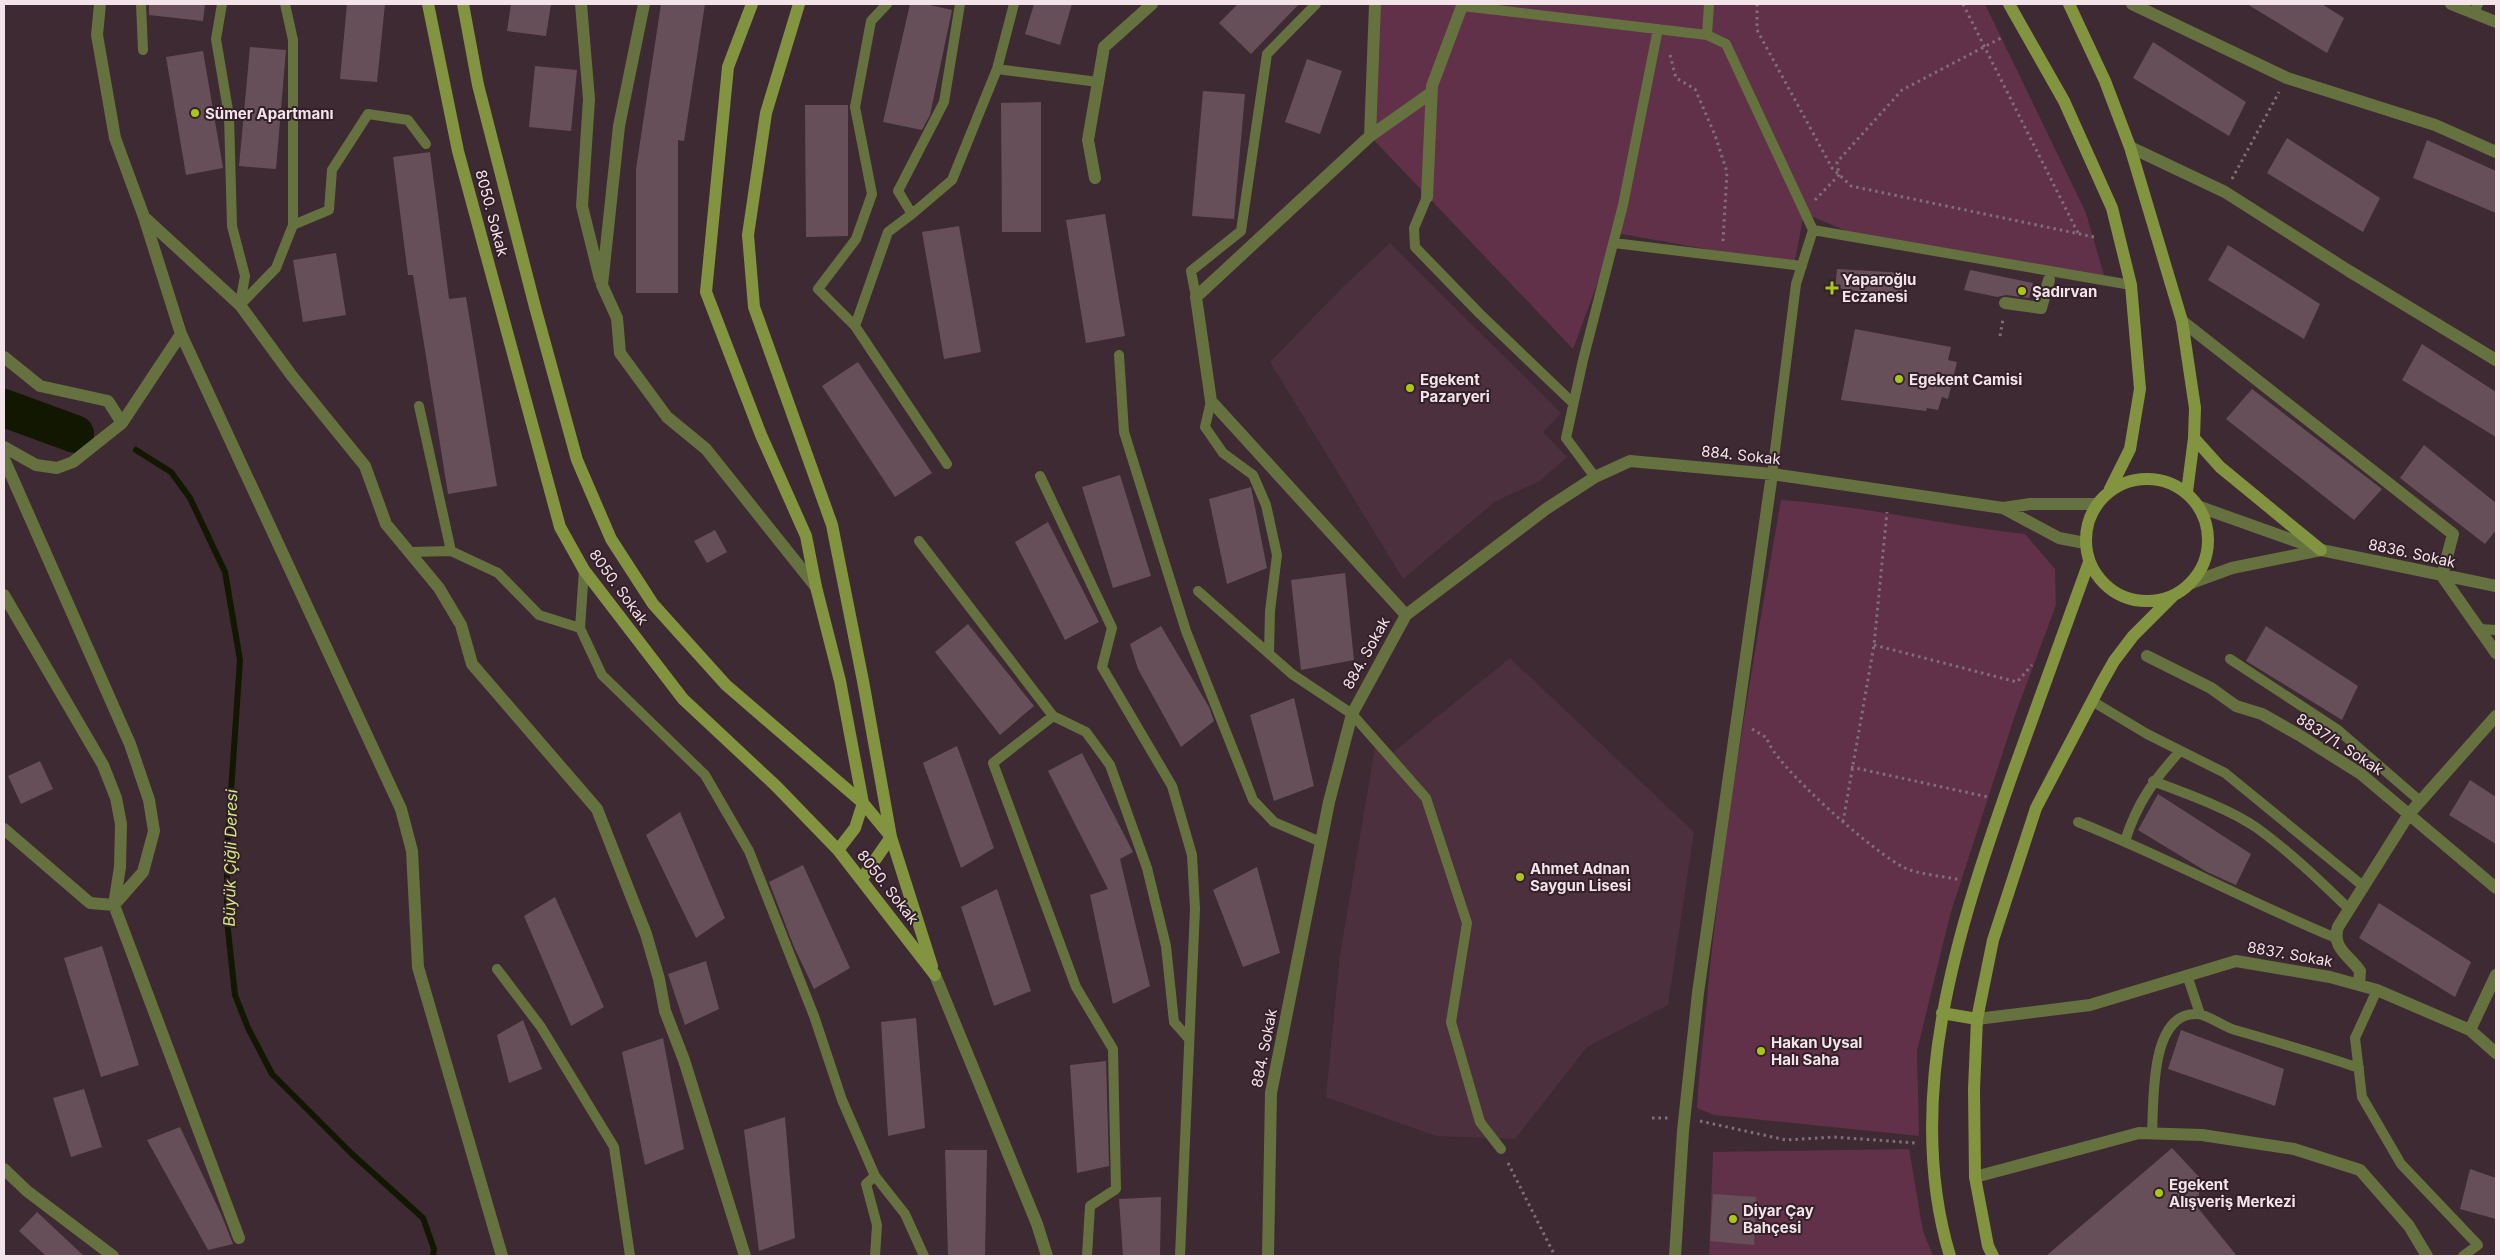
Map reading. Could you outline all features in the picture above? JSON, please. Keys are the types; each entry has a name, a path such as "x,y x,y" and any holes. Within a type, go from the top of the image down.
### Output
{"street":[{"path":"100,4 97,35 115,138 144,217 181,334 401,809 412,851 418,967 502,1256"},
{"name":"8050. Sokak","path":"428,4 458,151 560,527 584,570 683,699 776,786 838,850 935,975"},
{"name":"8050. Sokak","path":"463,4 478,86 577,460 611,539 653,604 726,685 863,804 891,837"},
{"path":"581,4 589,99 582,206 602,285 617,318 620,353 667,417 706,449 816,587"},
{"path":"602,285 619,126 644,4"},
{"path":"752,4 728,67 706,292 761,435 806,536 816,587 840,680 863,804 855,828 838,850"},
{"path":"799,4 766,113 760,151 748,234 754,308 832,525 891,837 935,975 1037,1224 1047,1256"},
{"path":"1095,178 1088,140 1104,47 1152,4"},
{"path":"1370,136 1374,4"},
{"path":"2009,4 2064,101 2112,208 2131,285 2140,389 2130,449 2110,490"},
{"path":"2068,4 2105,81 2130,147 2182,321 2195,408 2194,438 2187,492"},
{"path":"2132,4 2287,78 2435,125 2496,152"},
{"path":"2451,4 2476,8 2496,22"},
{"path":"1427,197 1431,93 1462,5"},
{"path":"1406,615 1211,401 1196,297 1370,136 1431,93"},
{"path":"2130,147 2225,192 2349,271 2496,360"},
{"path":"144,217 240,305 292,376 365,466 386,524 439,588 461,625 472,664 597,809 646,934 659,979 665,1011 684,1060 745,1256"},
{"path":"2004,303 2041,308 2049,280"},
{"path":"2182,321 2454,534 2442,576 2496,653"},
{"path":"4,447 36,465 57,468 73,462 122,422 181,334"},
{"path":"4,357 40,386 108,401 122,422"},
{"path":"2194,438 2220,467 2321,550"},
{"path":"4,459 126,735 142,774 149,800 154,831 143,872 114,905"},
{"name":"884. Sokak","path":"1268,1256 1271,1093 1321,842 1352,714 1406,615 1546,509 1595,477 1630,461 1772,474 2003,508 2030,504 2096,504"},
{"path":"1675,1256 1683,1131 1698,993 1772,474"},
{"path":"2174,595 2154,601 2134,600 2121,595 2100,580 2089,562 2085,543 2088,522 2096,504 2110,490 2129,480 2149,478 2169,482 2187,492 2200,507 2208,526 2209,547 2203,566 2191,583"},
{"name":"8836. Sokak","path":"2200,507 2321,550 2496,586"},
{"name":"884. Sokak","path":"2003,508 2059,538 2085,543"},
{"path":"1993,1256 1988,1246 1975,1177 1974,1088 1977,1019 1993,940 2036,808 2114,661 2133,636 2174,595 2191,583 2232,568 2321,550"},
{"path":"1950,1256 1935,1196 1932,1088 1942,1013 1983,858 2089,562"},
{"path":"4,595 103,766 116,798 121,824 120,867 114,905 239,1238"},
{"name":"8837/1. Sokak","path":"2147,656 2211,688 2236,706 2262,714 2361,774 2496,888"},
{"path":"2359,986 2360,972 2341,951 2336,938 2338,927 2409,814 2496,716"},
{"path":"4,829 90,902 114,905"},
{"path":"861,880 891,837"},
{"name":"8837. Sokak","path":"1977,1019 2090,1005 2236,961 2330,977 2377,990 2470,1030 2496,1053"},
{"path":"2470,1030 2496,975"},
{"path":"1942,1013 1977,1019"},
{"path":"1975,1177 2139,1133 2202,1135 2294,1149 2360,1170 2408,1226 2423,1255"},
{"path":"4,1169 27,1191 113,1256"}],"lane":[{"path":"141,4 143,50"},
{"path":"222,4 216,39 229,116 232,226 245,276 240,305"},
{"path":"240,305 276,268 293,225 293,40 286,4"},
{"path":"887,4 871,22 855,107 872,194 856,239 818,289 855,326 947,464"},
{"path":"912,214 898,191 944,102 960,4"},
{"path":"855,326 888,232 952,180 998,69 1014,4"},
{"path":"1196,297 1191,271 1241,231 1267,54 1316,4"},
{"path":"1707,35 1709,4"},
{"path":"1462,5 1707,35 1726,44 1813,230 1796,284 1772,474"},
{"path":"1595,477 1566,438 1623,206 1658,29"},
{"path":"998,69 1098,82"},
{"path":"293,225 329,210 332,170 368,114 408,120 426,144"},
{"path":"1427,197 1414,228 1415,247 1480,314 1574,403"},
{"path":"1813,230 2131,285"},
{"path":"1614,243 1802,266"},
{"path":"1119,355 1124,432 1186,631 1252,800 1274,822 1321,842"},
{"path":"1211,401 1205,427 1222,453 1252,475 1266,505 1277,555 1270,612 1269,653"},
{"path":"419,406 451,551"},
{"path":"1040,476 1112,628 1102,667 1172,786 1192,854 1194,909 1180,1256"},
{"path":"919,541 1053,716 1086,732 1110,765 1147,868 1166,946 1174,1022 1189,1039"},
{"path":"411,552 451,551 498,572 539,615 580,628"},
{"path":"584,570 580,628 602,675 704,775 749,851 814,1016 842,1100 875,1176 905,1214 924,1256"},
{"path":"1198,591 1292,674 1352,714 1426,798 1467,923 1451,1022 1480,1122 1501,1149"},
{"path":"2480,629 2496,630"},
{"path":"2230,659 2338,730 2420,801"},
{"path":"2092,701 2180,751 2224,773 2363,886"},
{"path":"1053,716 993,763 1076,987 1113,1049 1116,1189 1090,1206 1087,1256"},
{"path":"2125,841 2132,818 2153,781 2180,751"},
{"path":"2153,781 2213,806 2256,827 2318,879 2349,908"},
{"path":"2078,822 2125,841 2281,915 2336,938"},
{"path":"497,969 541,1027 614,1147 630,1256"},
{"path":"2187,976 2200,1014"},
{"path":"2377,990 2355,1038 2362,1097 2401,1164 2478,1245 2463,1256"},
{"path":"2152,1133 2156,1064 2166,1033 2177,1020 2192,1014 2200,1014 2232,1029 2306,1050 2359,1068"},
{"path":"875,1176 866,1184 877,1225 875,1256"}],"path":[{"path":"1757,4 1757,30 1832,168 1852,186 2094,237"},
{"path":"1964,4 2078,234"},
{"path":"1815,200 1839,175 1838,162 1902,90 1985,44 2003,37"},
{"path":"1668,50 1676,78 1695,89 1715,135 1727,172 1723,246"},
{"path":"2225,192 2287,78"},
{"path":"1843,822 1851,767 1874,645 1887,512"},
{"path":"1874,645 2017,682 2038,659"},
{"path":"1737,722 1766,738 1768,746 1779,760 1843,822 1905,868 1961,880"},
{"path":"1851,767 1988,797"},
{"path":"1652,1118 1673,1118"},
{"path":"1696,1120 1786,1140 1834,1137 1919,1144"},
{"path":"1501,1149 1555,1256"}],"shaded area":[{"path":"1378,4 1985,4 2086,213 2106,282 1867,240 1804,213 1794,265 1616,233 1573,349 1370,136"},
{"name":"Egekent Pazaryeri","path":"1390,243 1561,413 1543,432 1567,457 1540,481 1496,501 1403,579 1270,362 1343,287"},
{"path":"1781,500 2025,534 2055,569 2056,605 2015,715 1950,915 1917,1051 1919,1136 1714,1115 1697,1108 1722,865 1740,743"},
{"name":"Ahmet Adnan Saygun Lisesi","path":"1510,658 1694,832 1668,1005 1587,1047 1515,1139 1436,1136 1326,1097 1340,955 1375,747 1386,758"},
{"path":"1909,1149 1923,1231 1933,1256 1709,1256 1713,1152"}],"building":[{"path":"149,4 205,4 203,21 149,15"},
{"path":"347,4 385,4 377,82 340,79"},
{"path":"511,4 551,4 546,36 507,31"},
{"path":"661,4 705,4 684,141 678,140 678,293 636,293 636,169"},
{"path":"910,4 925,4 952,10 930,115 922,130 883,122"},
{"path":"1034,4 1072,4 1060,45 1025,34"},
{"path":"1238,4 1299,4 1251,54 1219,23"},
{"path":"2247,4 2322,4 2344,18 2327,53"},
{"path":"2153,42 2246,102 2229,136 2133,78"},
{"path":"250,47 286,50 276,169 239,166"},
{"name":"Sümer Apartmanı","path":"203,51 223,168 186,175 166,57"},
{"path":"1307,59 1342,71 1320,134 1285,122"},
{"path":"535,66 577,70 571,131 529,127"},
{"path":"1203,91 1245,94 1234,219 1192,216"},
{"path":"1041,102 1041,232 1002,232 1001,103"},
{"path":"805,105 848,105 848,236 806,237"},
{"path":"2287,138 2380,198 2363,232 2267,173"},
{"path":"2427,140 2496,171 2496,213 2413,178"},
{"path":"430,152 449,299 466,297 497,486 448,494 413,275 408,275 393,157"},
{"path":"1105,214 1125,336 1086,343 1066,220"},
{"path":"959,226 981,352 944,359 922,232"},
{"path":"2228,245 2320,304 2304,339 2208,280"},
{"path":"336,253 346,315 303,322 293,260"},
{"path":"1837,269 1905,273 1901,297 1835,288"},
{"path":"1970,270 2033,283 2029,298 2006,295 1997,297 1964,290"},
{"name":"Egekent Camisi","path":"1855,329 1951,347 1948,360 1957,362 1948,399 1942,397 1938,410 1927,408 1926,411 1841,400"},
{"path":"2422,344 2496,392 2496,437 2402,380"},
{"path":"858,362 932,473 895,497 822,386"},
{"path":"2252,389 2382,489 2354,520 2226,419"},
{"path":"2424,445 2496,503 2496,530 2485,544 2400,478"},
{"path":"1120,475 1151,576 1113,588 1082,487"},
{"path":"1251,487 1267,568 1227,584 1209,499"},
{"path":"1048,522 1099,622 1065,640 1015,542"},
{"path":"715,530 727,552 707,563 694,541"},
{"path":"1345,573 1354,660 1301,670 1291,580"},
{"path":"968,624 1034,706 1000,735 935,652"},
{"path":"1161,626 1209,707 1214,721 1181,747 1138,669 1130,644"},
{"path":"2266,626 2358,686 2342,720 2246,661"},
{"path":"1294,698 1314,786 1274,801 1250,715"},
{"path":"957,746 994,848 961,868 923,763"},
{"path":"1082,753 1133,852 1120,859 1150,986 1113,1004 1090,895 1108,889 1048,771"},
{"path":"40,761 53,789 21,804 8,776"},
{"path":"2470,780 2496,797 2496,844 2449,815"},
{"path":"2158,794 2251,854 2236,885 2207,872 2138,830"},
{"path":"680,812 725,918 696,938 646,835"},
{"path":"803,865 850,968 814,989 794,947 769,882"},
{"path":"1257,867 1280,953 1243,967 1213,890"},
{"path":"997,889 1031,991 994,1006 961,907"},
{"path":"555,897 604,1007 571,1026 524,916"},
{"path":"2379,903 2471,962 2455,997 2359,938"},
{"path":"102,946 139,1065 101,1077 64,958"},
{"path":"706,961 719,1009 685,1025 668,974"},
{"path":"916,1018 925,1128 888,1136 881,1022"},
{"path":"523,1020 542,1069 509,1083 497,1035"},
{"path":"2181,1030 2284,1069 2275,1106 2168,1069"},
{"path":"663,1038 684,1149 645,1165 622,1052"},
{"path":"1106,1061 1109,1166 1077,1173 1070,1065"},
{"path":"84,1089 102,1147 71,1157 53,1098"},
{"path":"785,1117 795,1238 759,1251 744,1130"},
{"path":"180,1127 233,1244 208,1250 147,1140"},
{"name":"Egekent Alışveriş Merkezi","path":"2172,1148 2200,1178 2198,1208 2237,1256 2046,1256"},
{"path":"945,1150 987,1150 985,1256 948,1256"},
{"path":"2470,1169 2496,1178 2496,1219 2460,1209"},
{"name":"Diyar Çay Bahçesi","path":"1713,1194 1756,1197 1754,1245 1710,1241"},
{"path":"1161,1197 1160,1256 1123,1256 1119,1199"},
{"path":"37,1212 84,1256 46,1256 19,1231"}],"waterway":[{"name":"Büyük Çiğli Deresi","path":"4,408 75,434"},
{"name":"Büyük Çiğli Deresi","path":"136,450 171,472 190,498 225,572 240,660 227,850 227,921 235,995 248,1028 272,1074 352,1154 423,1218 434,1249 433,1256"}],"place":[{"name":"Sümer Apartmanı","path":"195,113"},
{"name":"Yaparoğlu Eczanesi","path":"1832,288"},
{"name":"Şadırvan","path":"2022,291"},
{"name":"Egekent Camisi","path":"1899,379"},
{"name":"Egekent Pazaryeri","path":"1410,388"},
{"name":"Ahmet Adnan Saygun Lisesi","path":"1520,877"},
{"name":"Hakan Uysal Halı Saha","path":"1761,1051"},
{"name":"Egekent Alışveriş Merkezi","path":"2159,1193"},
{"name":"Diyar Çay Bahçesi","path":"1733,1219"}]}
